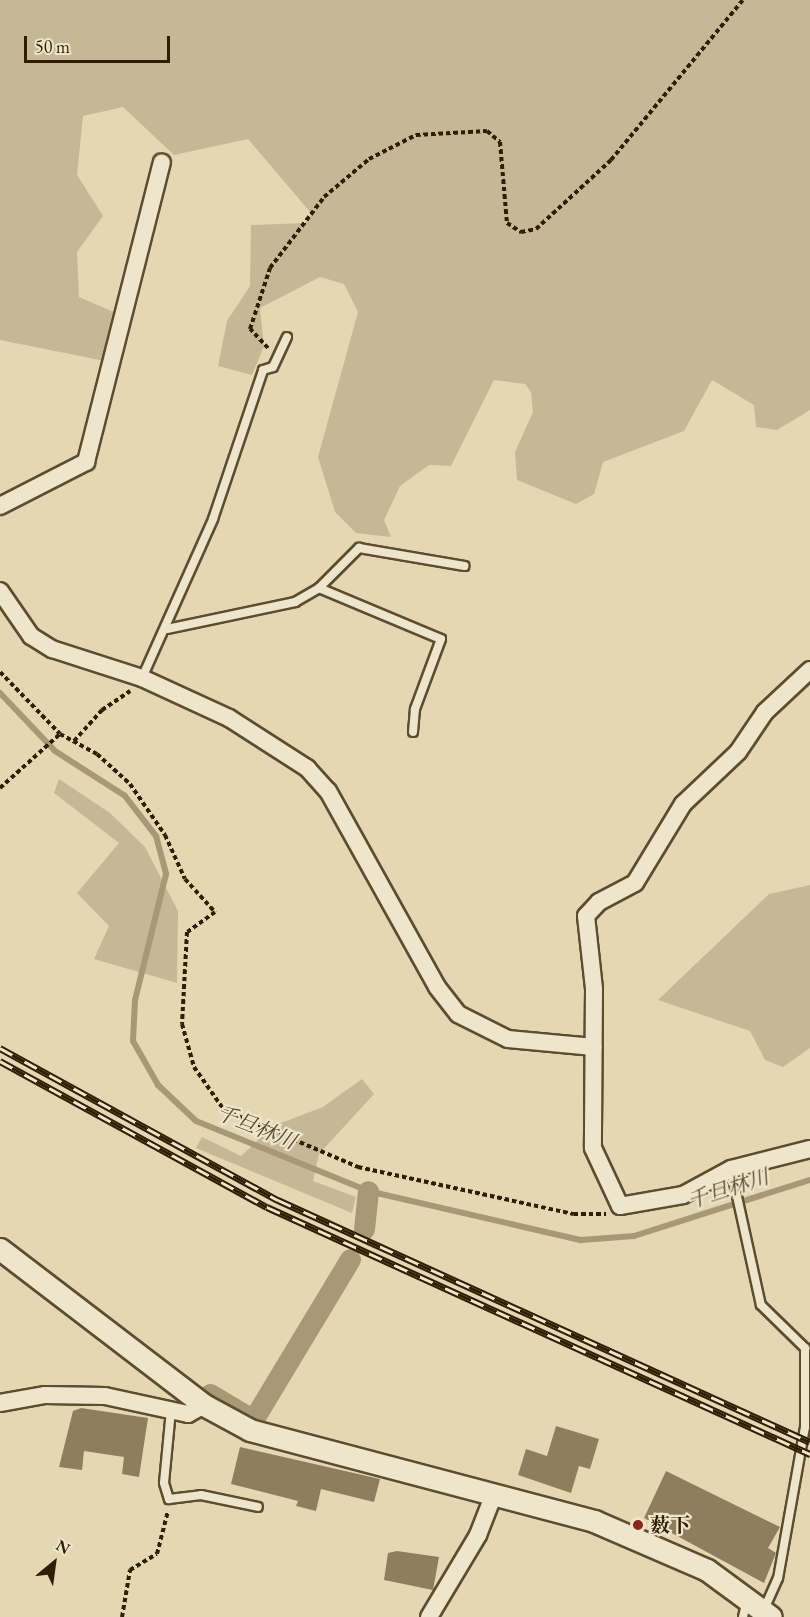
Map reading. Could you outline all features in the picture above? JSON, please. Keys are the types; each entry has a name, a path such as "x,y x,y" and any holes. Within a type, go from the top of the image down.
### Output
{"street":[{"path":"0,506 86,462 162,162"},
{"path":"0,591 31,636 52,649 142,678 229,718 307,768 328,791 437,987 458,1014 508,1039 594,1047"},
{"path":"810,670 765,712 738,752 683,804 635,883 599,902 586,916 594,1047 593,1148 620,1206 683,1195 731,1169 810,1149"},
{"path":"0,1248 204,1405 274,1439 494,1494 650,1541 756,1610"},
{"path":"0,1403 45,1395 105,1396 188,1414 204,1405"},
{"path":"429,1617 478,1535 494,1494"}],"lane":[{"path":"142,678 167,629 187,568 213,519 250,401 263,370 270,368 287,338"},
{"path":"167,629 295,602 319,588 358,548 464,566"},
{"path":"319,588 441,639 415,709 413,732"},
{"path":"731,1169 761,1305 805,1348 805,1427 778,1578 756,1610"},
{"path":"171,1410 164,1483 169,1499 201,1495 258,1507"}],"path":[{"path":"270,368 267,344 250,329 270,268 324,197 369,159 416,135 487,131 500,142 507,223 521,232 536,229 611,160 743,0"},
{"path":"0,672 59,734 74,741 130,784 165,835 185,879 215,912 187,932 182,1024 194,1067 224,1110 393,1177 592,1217 620,1206"},
{"path":"74,741 142,678"},
{"path":"0,788 59,734"},
{"path":"122,1617 130,1570 152,1561 164,1539 169,1499"}],"shaded area":[{"path":"0,0 810,0 810,410 777,430 756,427 754,405 712,380 684,431 603,462 594,494 576,504 517,480 515,452 533,412 531,392 525,384 494,380 451,466 429,465 400,486 384,520 391,537 356,533 335,512 318,457 358,312 344,284 320,277 260,308 264,346 252,375 218,366 227,321 250,286 251,225 305,223 311,213 248,139 174,155 123,107 83,116 77,175 103,216 77,252 79,297 116,313 105,361 0,340"},
{"path":"59,779 110,813 145,847 178,911 177,983 94,959 109,926 77,893 119,843 54,793"},
{"path":"810,885 810,1048 783,1067 765,1060 750,1031 658,1000 769,894"},
{"path":"362,1079 374,1094 319,1154 313,1181 356,1197 352,1213 196,1148 202,1137 241,1156 273,1126 323,1107"}],"building":[{"path":"81,1408 148,1418 139,1477 122,1474 124,1457 84,1451 82,1470 59,1467 73,1411"},
{"path":"556,1426 599,1439 590,1469 579,1466 571,1493 518,1475 526,1449 547,1456"},
{"path":"240,1447 380,1479 374,1502 321,1489 316,1511 296,1506 298,1501 231,1484"},
{"path":"666,1471 780,1527 768,1548 776,1553 764,1583 644,1518"},
{"path":"397,1551 439,1557 433,1590 384,1580 388,1553"}],"waterway":[{"name":"千旦林川","path":"0,693 55,751 125,796 156,836 166,874 135,1000 133,1041 158,1085 196,1121 368,1191 581,1240 634,1236 810,1180"},
{"path":"364,1229 368,1191"},
{"path":"210,1394 250,1418 256,1415 350,1259"}],"railway":[{"path":"0,1048 278,1200 810,1442"},
{"path":"0,1061 267,1207 810,1454"}],"place":[{"name":"薮下","path":"638,1525"}]}
